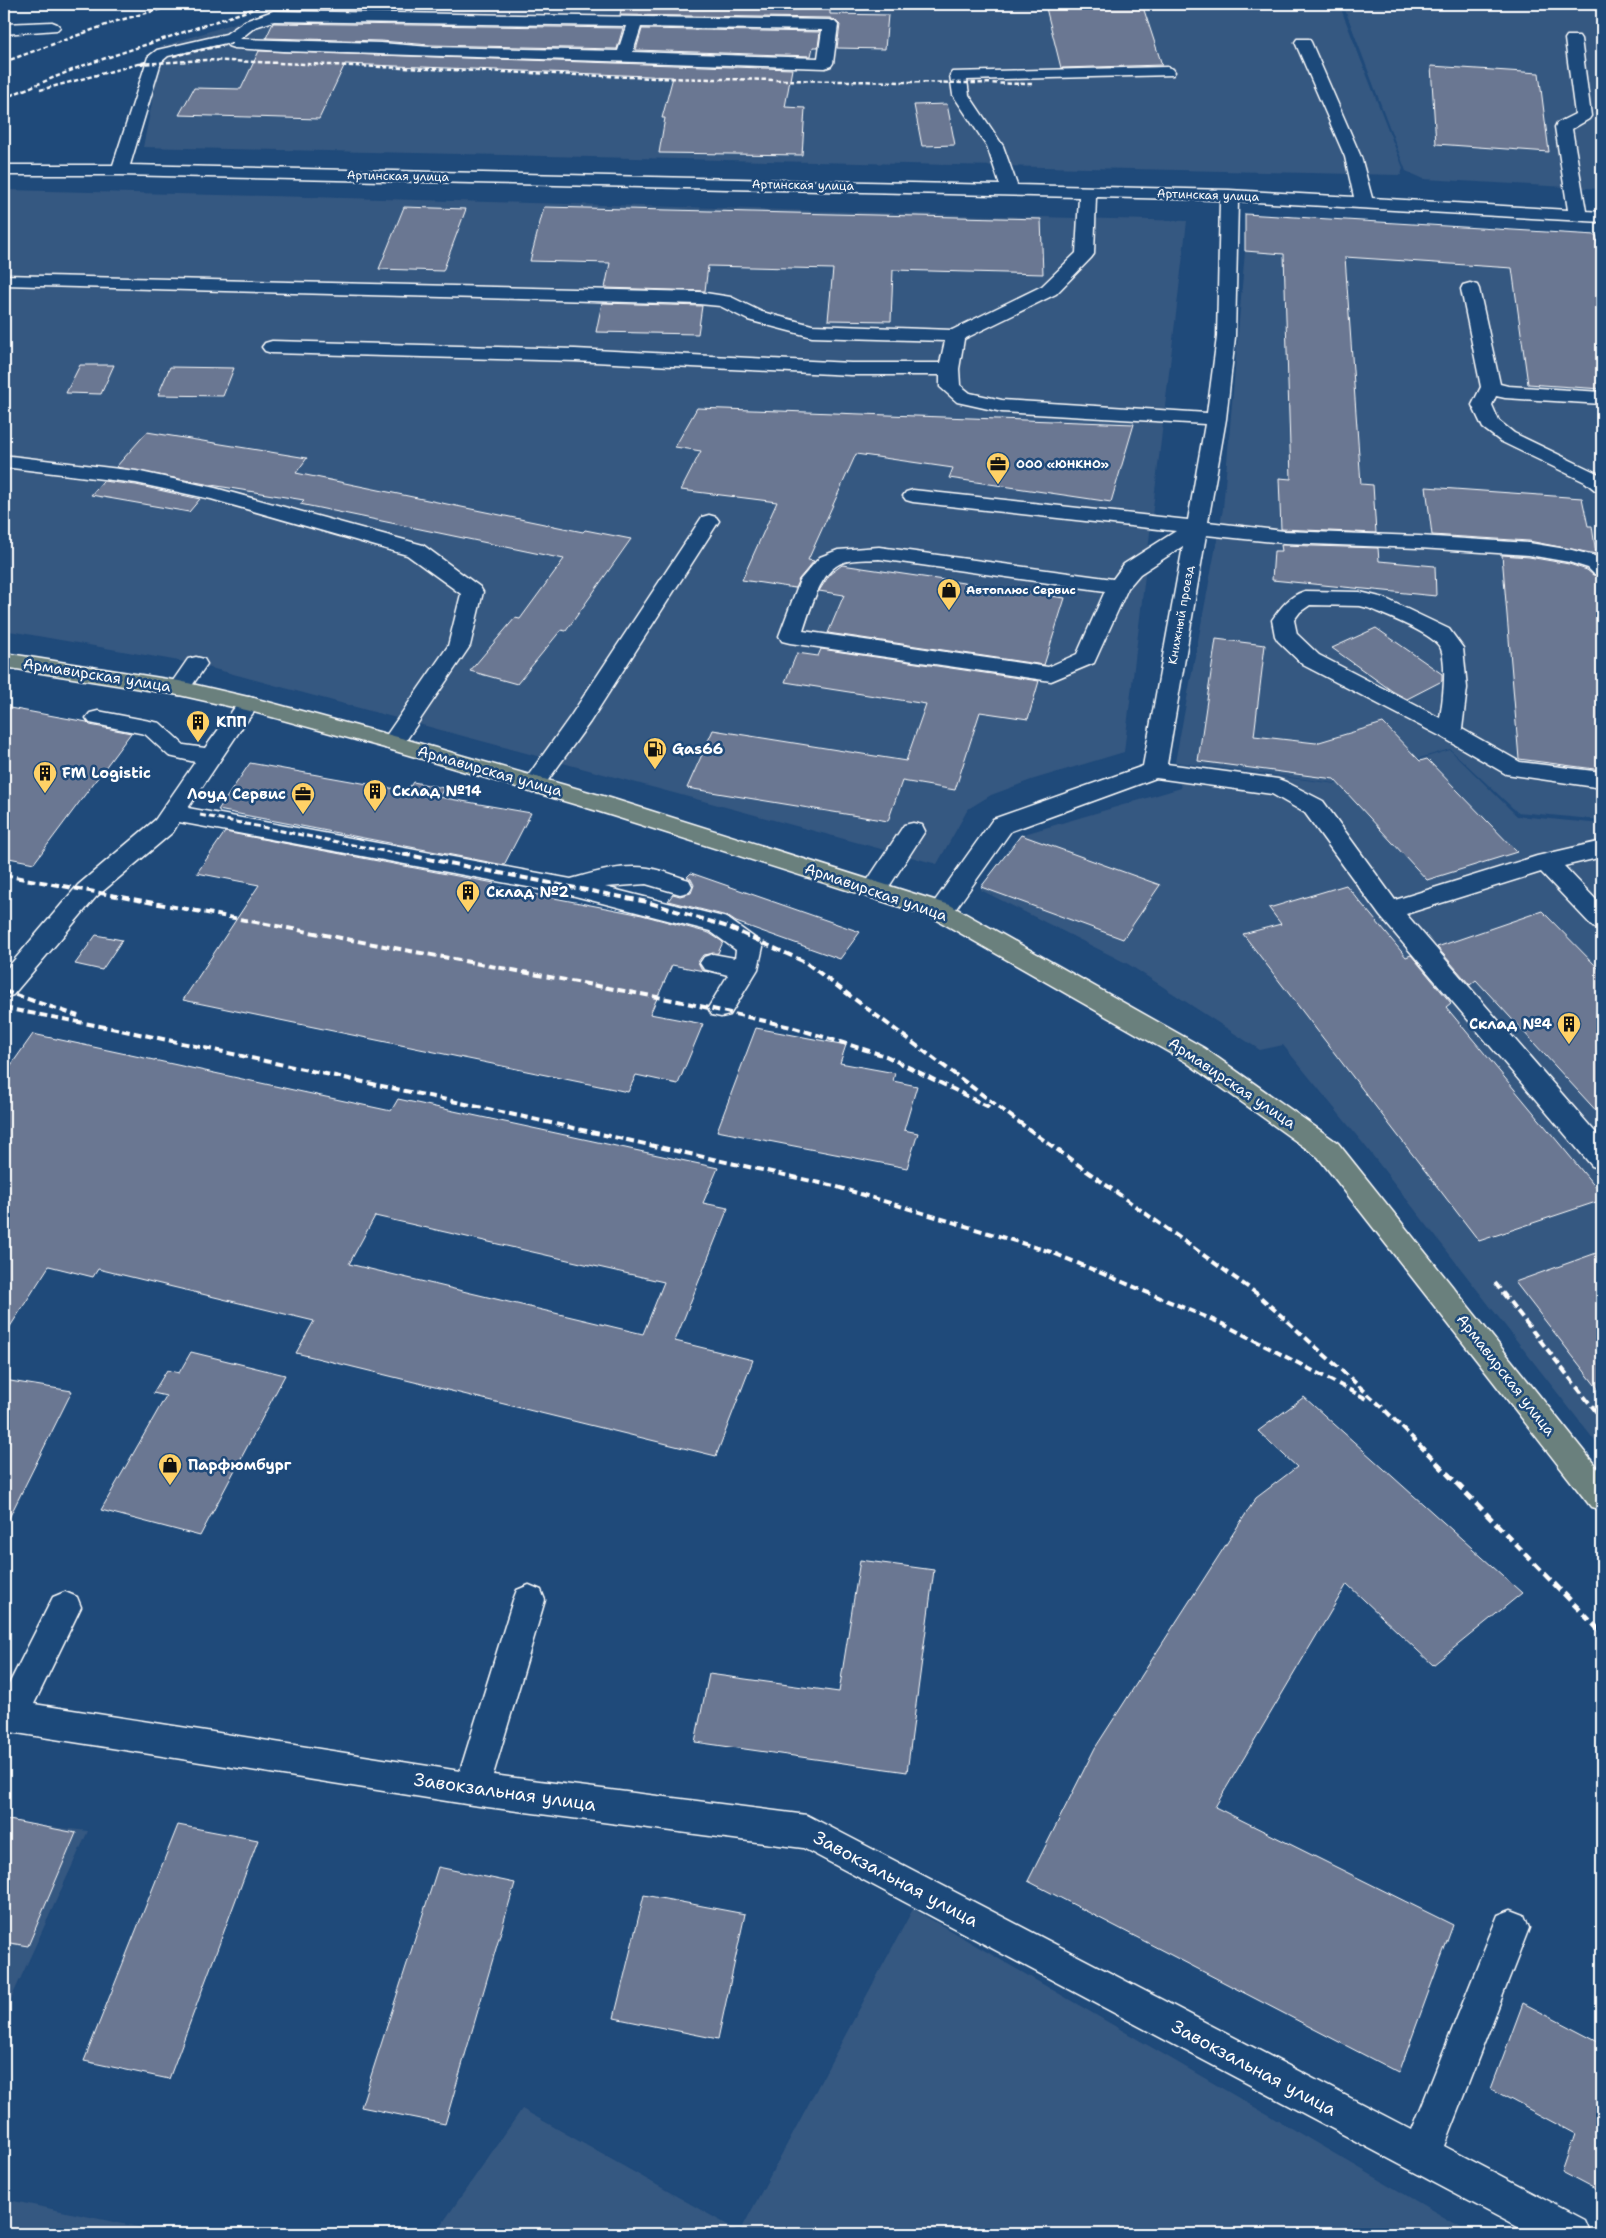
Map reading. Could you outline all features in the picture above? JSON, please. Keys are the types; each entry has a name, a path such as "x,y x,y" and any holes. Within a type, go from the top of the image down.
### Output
{"main road":[{"name":"Армавирская улица","path":"4,660 179,688 249,704 393,743 602,804 941,911 1195,1055 1328,1150 1602,1497"}],"street":[{"path":"120,170 154,60 162,53 231,37 250,24 273,16 830,25 825,64 624,56 430,52 402,48 259,46 234,43 231,37"},
{"path":"624,56 635,22"},
{"path":"4,29 52,27"},
{"path":"1573,40 1583,116 1563,127 1578,216"},
{"path":"1303,42 1353,157 1364,202"},
{"path":"1010,190 995,146 961,95 958,75 1166,72"},
{"name":"Артинская улица","path":"4,170 120,170 1229,196 1364,202 1602,217"},
{"path":"4,280 699,298 724,301 755,316 812,330 853,334 955,336 1049,290 1085,254 1088,192"},
{"name":"Книжный проезд","path":"1154,770 1216,419 1226,336 1229,196"},
{"path":"1470,289 1491,387 1482,405 1490,424 1507,437 1592,478 1602,486"},
{"path":"955,336 949,369 950,387 964,398 1002,406 1216,419"},
{"path":"272,347 566,354 851,369 949,369"},
{"path":"1491,387 1505,392 1602,398"},
{"path":"4,464 11,462 136,477 215,494 416,550 472,592 459,646 393,743"},
{"path":"913,496 1284,537 1419,542 1528,549 1572,556 1596,563 1602,570"},
{"path":"533,785 578,722 709,521"},
{"path":"1118,586 879,554 838,556 828,562 811,580 790,636 1051,674 1086,658 1118,586 1132,569 1196,528"},
{"path":"1450,732 1456,688 1452,648 1441,634 1376,603 1360,600 1305,598 1292,607 1283,620 1286,636 1311,660 1450,732 1514,769 1602,780"},
{"path":"179,688 196,664"},
{"path":"4,989 87,891 164,826 249,704"},
{"path":"98,718 152,728 177,751 211,757"},
{"path":"941,911 1002,825 1154,770 1278,788 1314,807 1389,910 1602,1159"},
{"path":"173,813 571,887 718,924 750,947 745,969 721,1008"},
{"path":"874,890 913,831"},
{"path":"1389,910 1546,862 1602,849"},
{"path":"1546,862 1602,921"},
{"path":"571,887 613,877 647,876 680,886"},
{"path":"713,963 745,969"},
{"path":"472,1789 529,1600"},
{"path":"7,1716 65,1607"},
{"name":"Завокзальная улица","path":"7,1716 472,1789 807,1832 1571,2234"},
{"path":"1421,2156 1511,1928"}],"shaded area":[{"path":"467,4 1339,4 1403,168 1401,175 143,147 162,54 154,49 285,7"},
{"path":"1343,4 1602,4 1602,189 1424,179 1406,171"},
{"path":"4,190 1187,221 1124,752 1031,780 991,795 968,809 937,864 196,664 4,630"},
{"path":"1245,214 1602,236 1602,820 1517,812 1450,749 1335,783 1175,762 1223,509 1245,251"},
{"path":"1450,750 1517,816 1602,824 1602,1450 1366,1147 1283,1045 1260,1050 1128,964 981,890 1021,835 1181,788 1175,763 1336,784"},
{"path":"4,1822 88,1831 4,2014"},
{"path":"913,1909 1473,2234 435,2234 522,2109 740,2232"},
{"path":"4,2199 171,2234 4,2234"}],"building":[{"path":"622,4 830,4 830,14 888,15 885,49 837,48 840,25 830,18 620,15"},
{"path":"1045,4 1142,4 1162,65 1061,68"},
{"path":"273,23 623,28 617,49 430,45 381,41 266,38"},
{"path":"642,29 820,32 818,47 813,47 811,56 636,50"},
{"path":"259,51 792,69 785,107 805,108 802,155 659,153 665,118 662,118 673,77 345,64 319,119 179,115 194,88 241,89"},
{"path":"1431,66 1539,73 1549,152 1436,144"},
{"path":"947,104 955,145 922,146 914,105"},
{"path":"404,207 466,209 443,271 379,269"},
{"path":"544,207 1041,219 1043,274 893,270 891,321 828,320 833,269 708,266 705,291 605,288 610,263 530,261"},
{"path":"1245,214 1596,235 1602,263 1602,389 1528,384 1512,268 1345,257 1361,484 1373,485 1376,533 1281,529 1279,478 1291,479 1284,254 1245,251"},
{"path":"602,303 702,306 698,334 596,332"},
{"path":"80,365 114,365 101,394 66,393"},
{"path":"170,367 234,368 223,396 158,395"},
{"path":"697,408 1134,424 1111,502 949,478 953,468 856,454 808,560 814,561 799,579 795,588 742,580 777,502 681,490 701,451 675,447"},
{"path":"147,432 307,458 296,473 583,532 585,530 631,539 566,631 561,630 517,684 470,671 515,618 520,619 564,559 300,504 304,500 116,467"},
{"path":"103,481 136,485 200,499 189,512 91,495"},
{"path":"1426,487 1582,498 1588,526 1592,526 1596,554 1529,541 1432,535"},
{"path":"1281,545 1378,548 1379,561 1435,566 1436,596 1272,580 1274,551 1282,551"},
{"path":"1502,555 1529,557 1569,564 1599,576 1602,604 1602,770 1519,759"},
{"name":"Автоплюс Сервис","path":"842,565 1065,598 1044,665 828,633 844,595 819,591 830,574"},
{"path":"1376,628 1442,674 1442,681 1407,699 1392,691 1332,648"},
{"path":"1216,639 1265,645 1254,736 1316,743 1383,723 1420,761 1427,759 1517,852 1427,880 1334,779 1198,761"},
{"path":"821,649 1039,681 1028,719 980,712 955,790 902,781 888,821 687,788 713,730 906,761 926,704 785,682 797,653 818,656"},
{"name":"FM Logistic","path":"4,707 87,722 90,725 131,733 34,863 4,857"},
{"name":"Склад №14","path":"250,763 407,791 413,782 444,788 439,797 531,813 504,865 218,810"},
{"path":"225,832 494,883 492,886 642,915 709,933 723,942 718,953 703,955 698,962 702,970 709,972 672,965 650,1014 703,1024 678,1084 636,1075 628,1092 183,1000 259,885 197,873"},
{"path":"1021,835 1160,885 1123,939 981,887"},
{"path":"691,873 860,932 840,959 736,922 727,916 668,901 673,894 680,896 691,893 694,885 691,879 687,877"},
{"path":"1346,885 1406,957 1411,955 1451,1003 1446,1007 1602,1195 1602,1200 1479,1241 1243,934 1281,924 1269,908"},
{"name":"Склад №4","path":"1542,911 1602,972 1602,1117 1476,980 1470,985 1437,947"},
{"path":"96,935 122,940 102,970 75,964"},
{"path":"756,1028 846,1045 840,1063 895,1073 893,1081 917,1086 904,1130 918,1133 907,1168 717,1131"},
{"path":"33,1034 391,1111 398,1099 718,1168 703,1203 728,1208 675,1341 753,1360 716,1456 296,1353 314,1321 98,1269 93,1277 49,1266 4,1336 4,1075","holes":["375,1216 664,1282 643,1334 349,1264"]},
{"path":"1602,1251 1602,1394 1515,1282"},
{"path":"191,1352 285,1375 200,1536 101,1510 166,1396 153,1393 167,1370 179,1373"},
{"path":"4,1380 72,1391 4,1528"},
{"path":"1304,1397 1522,1593 1433,1665 1347,1584 1215,1807 1453,1925 1399,2073 1028,1881 1095,1748 1256,1498 1297,1467 1258,1431"},
{"path":"860,1560 934,1570 907,1772 695,1742 709,1674 839,1692"},
{"path":"4,1819 76,1833 28,1946 4,1942"},
{"path":"178,1825 258,1840 169,2079 84,2061"},
{"path":"438,1867 515,1883 445,2124 361,2107"},
{"path":"644,1895 745,1914 718,2039 614,2018"},
{"path":"1523,2003 1602,2044 1602,2193 1562,2172 1575,2134 1491,2089"}],"railway":[{"path":"4,62 117,21 179,4"},
{"path":"4,98 82,66 268,4"},
{"path":"173,56 234,43"},
{"path":"139,64 205,60 655,78 1032,84"},
{"path":"40,90 146,62"},
{"path":"200,815 409,856"},
{"path":"403,854 647,902 728,927 805,962 1016,1120 1256,1293 1381,1406 1438,1464"},
{"path":"4,875 678,1001 791,1027 886,1056 991,1108"},
{"path":"4,991 78,1016"},
{"path":"4,1008 116,1029 452,1101 834,1186 1051,1252 1225,1325 1367,1399"},
{"path":"1495,1283 1602,1419"},
{"path":"1437,1463 1602,1633"}],"place":[{"name":"ООО «ЮНКНО»","path":"998,485"},
{"name":"Автоплюс Сервис","path":"949,611"},
{"name":"КПП","path":"198,743"},
{"name":"Gas66","path":"655,770"},
{"name":"FM Logistic","path":"45,794"},
{"name":"Склад №14","path":"375,812"},
{"name":"Лоуд Сервис","path":"303,815"},
{"name":"Склад №2","path":"468,913"},
{"name":"Склад №4","path":"1569,1045"},
{"name":"Парфюмбург","path":"170,1486"}]}
